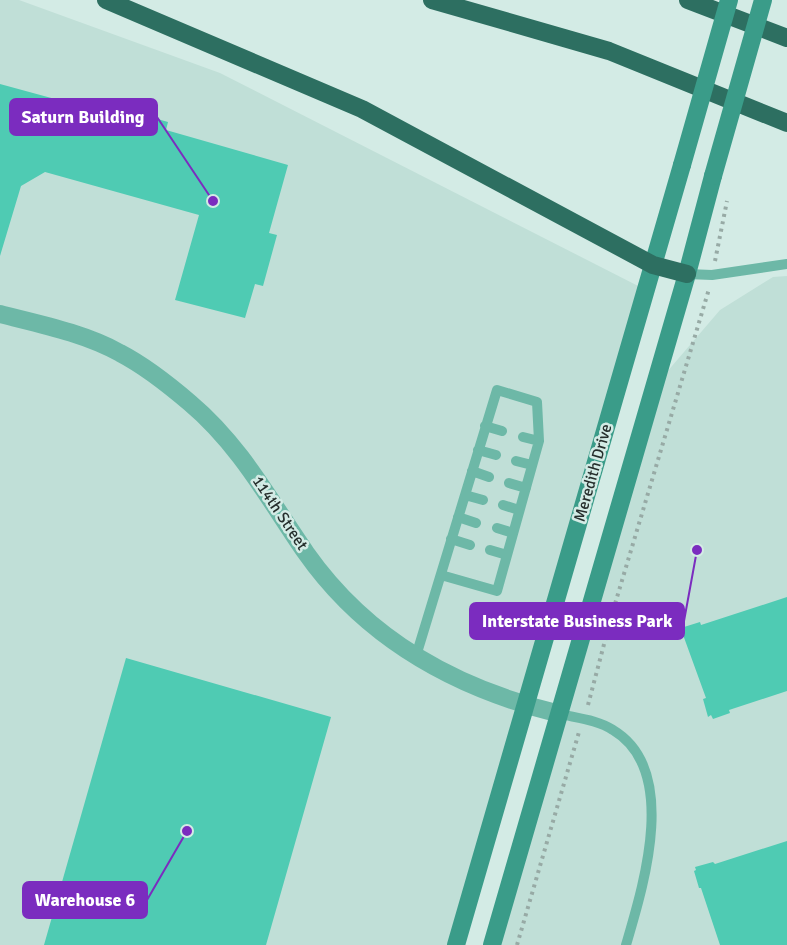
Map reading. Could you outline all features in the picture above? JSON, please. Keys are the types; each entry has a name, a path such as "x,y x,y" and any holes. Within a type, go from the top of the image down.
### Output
{"highway":[{"path":"106,0 362,109 653,265 687,274"},
{"path":"432,0 609,51 787,123"},
{"path":"688,0 787,38"}],"main road":[{"name":"Meredith Drive","path":"456,945 729,0"},
{"path":"492,945 687,274 712,176 763,0"}],"street":[{"name":"114th Street","path":"0,314 99,343 121,353 191,404 241,455 305,552 344,599 388,640 436,668 526,705 560,714"}],"lane":[{"path":"687,274 712,275 787,264"},
{"path":"416,656 496,390 537,402 539,441 496,591 441,575"},
{"path":"485,426 502,431"},
{"path":"524,437 539,441"},
{"path":"478,450 496,455"},
{"path":"516,461 532,465"},
{"path":"472,471 489,477"},
{"path":"509,483 526,488"},
{"path":"465,495 483,500"},
{"path":"502,505 519,510"},
{"path":"458,517 476,522"},
{"path":"497,528 513,533"},
{"path":"451,539 470,544"},
{"path":"490,550 507,555"},
{"path":"560,714 612,729 625,739 638,756 648,779 651,844 642,892 626,945"}],"path":[{"path":"518,945 712,275 729,194"}],"shaded area":[{"path":"0,0 19,0 220,73 646,290 456,945 0,945"},
{"path":"787,276 787,945 492,945 654,387 720,310 773,277"}],"building":[{"path":"0,84 99,111 101,103 168,122 166,130 288,165 269,233 277,235 263,286 255,284 245,318 175,300 199,215 45,172 21,186 0,256"},
{"path":"787,597 787,691 729,710 730,713 713,719 711,715 708,717 703,699 706,698 682,632 685,631 684,627 700,622 701,625"},
{"path":"126,658 331,717 266,945 44,945"},
{"path":"787,841 787,945 720,945 701,888 699,888 695,867 713,862 715,864"}],"place":[{"name":"Saturn Building","path":"213,201"},
{"name":"Interstate Business Park","path":"697,550"},
{"name":"Warehouse 6","path":"187,831"}]}
